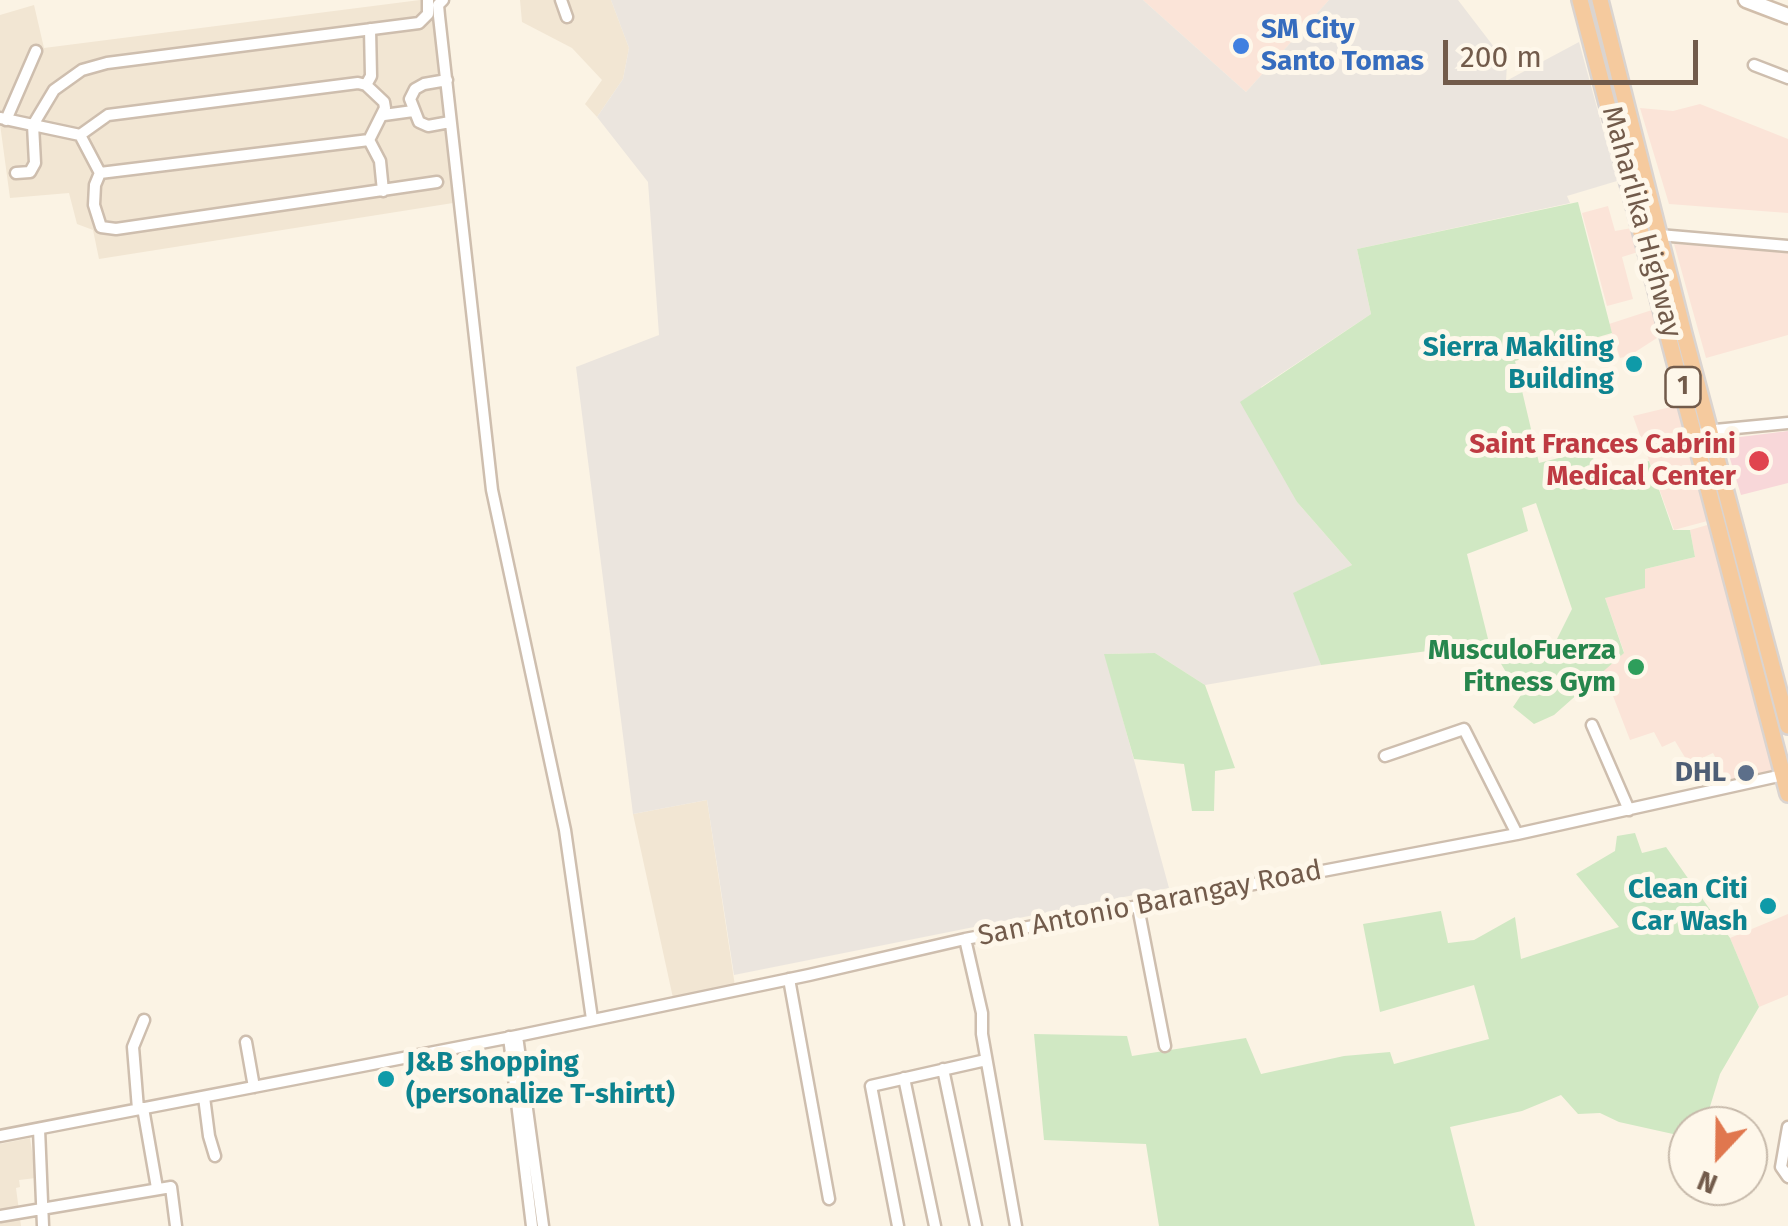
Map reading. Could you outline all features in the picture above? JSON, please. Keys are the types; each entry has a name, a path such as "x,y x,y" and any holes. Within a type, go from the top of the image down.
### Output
{"highway":[{"name":"Maharlika Highway","path":"1580,0 1788,726"},
{"name":"Maharlika Highway","path":"1600,0 1659,235 1788,794"}],"main road":[{"path":"1746,0 1788,16"}],"street":[{"path":"16,173 30,172 35,162 33,125 54,90 82,70 107,63 419,23 428,14 428,0"},
{"path":"444,0 438,5 492,490 566,830 592,1019"},
{"path":"561,0 568,17"},
{"path":"366,85 371,76 370,29"},
{"path":"36,51 3,119 80,135 108,114 358,83 366,85 384,109"},
{"path":"1754,64 1788,78"},
{"path":"447,80 415,89 411,105 418,122 428,126 450,122"},
{"path":"384,109 411,105"},
{"path":"369,140 384,109"},
{"path":"80,135 100,173"},
{"path":"100,173 369,140"},
{"path":"369,140 380,160 384,191"},
{"path":"100,173 94,185 100,227 116,229 437,182"},
{"path":"1659,235 1788,246"},
{"path":"1702,432 1788,422"},
{"path":"1592,725 1629,810"},
{"path":"1385,756 1464,729 1517,834"},
{"name":"San Antonio Barangay Road","path":"0,1136 513,1036 965,938 1517,834 1783,775"},
{"path":"1138,907 1165,1046"},
{"path":"965,938 982,1013 986,1060 1016,1226"},
{"path":"789,979 829,1199"},
{"path":"144,1020 132,1047 157,1188"},
{"path":"513,1036 532,1226"},
{"path":"513,1036 543,1226"},
{"path":"246,1042 254,1087"},
{"path":"898,1226 871,1086 986,1060"},
{"path":"943,1069 976,1226"},
{"path":"904,1078 935,1226"},
{"path":"204,1097 215,1156"},
{"path":"1788,1127 1781,1166 1788,1177"},
{"path":"39,1129 42,1226"},
{"path":"0,1222 171,1187 176,1226"}],"shaded area":[{"path":"435,0 453,203 99,259 93,230 77,224 69,193 10,198 0,124 0,15 34,5 44,48"},
{"path":"520,0 611,0 629,48 623,79 597,117 585,104 602,80 572,48 522,22"},
{"path":"611,0 1143,0 1246,92 1329,0 1458,0 1507,64 1506,81 1579,42 1617,181 1567,196 1570,203 1357,249 1371,314 1261,387 1297,502 1352,565 1294,593 1321,665 1205,685 1155,653 1105,654 1169,888 734,975 707,800 633,814 576,367 659,335 648,182 597,117 623,79 629,48"},
{"name":"SM City Santo Tomas","path":"1143,0 1329,0 1246,92"},
{"path":"1700,104 1788,139 1788,213 1669,204 1640,108 1673,111"},
{"path":"1608,206 1615,231 1632,228 1638,252 1622,257 1633,299 1607,306 1582,213"},
{"path":"1674,244 1788,248 1788,335 1706,358"},
{"path":"1652,310 1660,336 1620,358 1609,324"},
{"path":"1679,405 1711,520 1674,530 1633,416"},
{"name":"Saint Frances Cabrini Medical Center","path":"1788,431 1788,483 1741,495 1724,439"},
{"path":"1711,524 1775,773 1729,784 1713,753 1689,764 1675,741 1662,747 1654,732 1630,740 1603,670 1624,652 1605,598 1645,569 1695,557 1690,530"},
{"path":"707,800 735,986 673,998 633,814"},
{"path":"1788,914 1788,995 1759,1007 1730,938"},
{"path":"30,1138 36,1178 19,1180 20,1187 16,1188 21,1226 0,1226 0,1144"}],"green space":[{"path":"1578,202 1612,333 1515,361 1539,463 1590,450 1600,476 1649,461 1673,530 1690,530 1695,557 1645,569 1645,588 1605,598 1624,653 1554,715 1534,724 1513,707 1525,689 1510,679 1500,662 1555,643 1572,609 1536,503 1522,508 1528,531 1467,554 1489,643 1321,665 1293,593 1352,565 1297,502 1240,402 1371,314 1357,249"},
{"path":"1155,653 1205,685 1235,768 1215,771 1214,811 1192,811 1184,764 1134,759 1104,654"},
{"path":"1635,833 1642,853 1666,847 1730,938 1759,1007 1720,1074 1710,1106 1668,1106 1668,1133 1619,1122 1600,1113 1578,1114 1561,1095 1522,1111 1450,1127 1475,1226 1159,1226 1146,1144 1044,1140 1034,1034 1127,1036 1132,1056 1246,1038 1261,1074 1344,1056 1390,1052 1394,1064 1489,1039 1474,985 1380,1012 1363,924 1441,911 1448,943 1474,940 1515,917 1521,959 1619,927 1576,874 1615,851 1617,836"}],"place":[{"name":"SM City Santo Tomas","path":"1241,46"},
{"name":"Sierra Makiling Building","path":"1634,364"},
{"name":"Saint Frances Cabrini Medical Center","path":"1759,461"},
{"name":"MusculoFuerza Fitness Gym","path":"1636,667"},
{"name":"DHL","path":"1746,773"},
{"name":"Clean Citi Car Wash","path":"1768,906"},
{"name":"J&B shopping (personalize T-shirtt)","path":"386,1079"}]}
